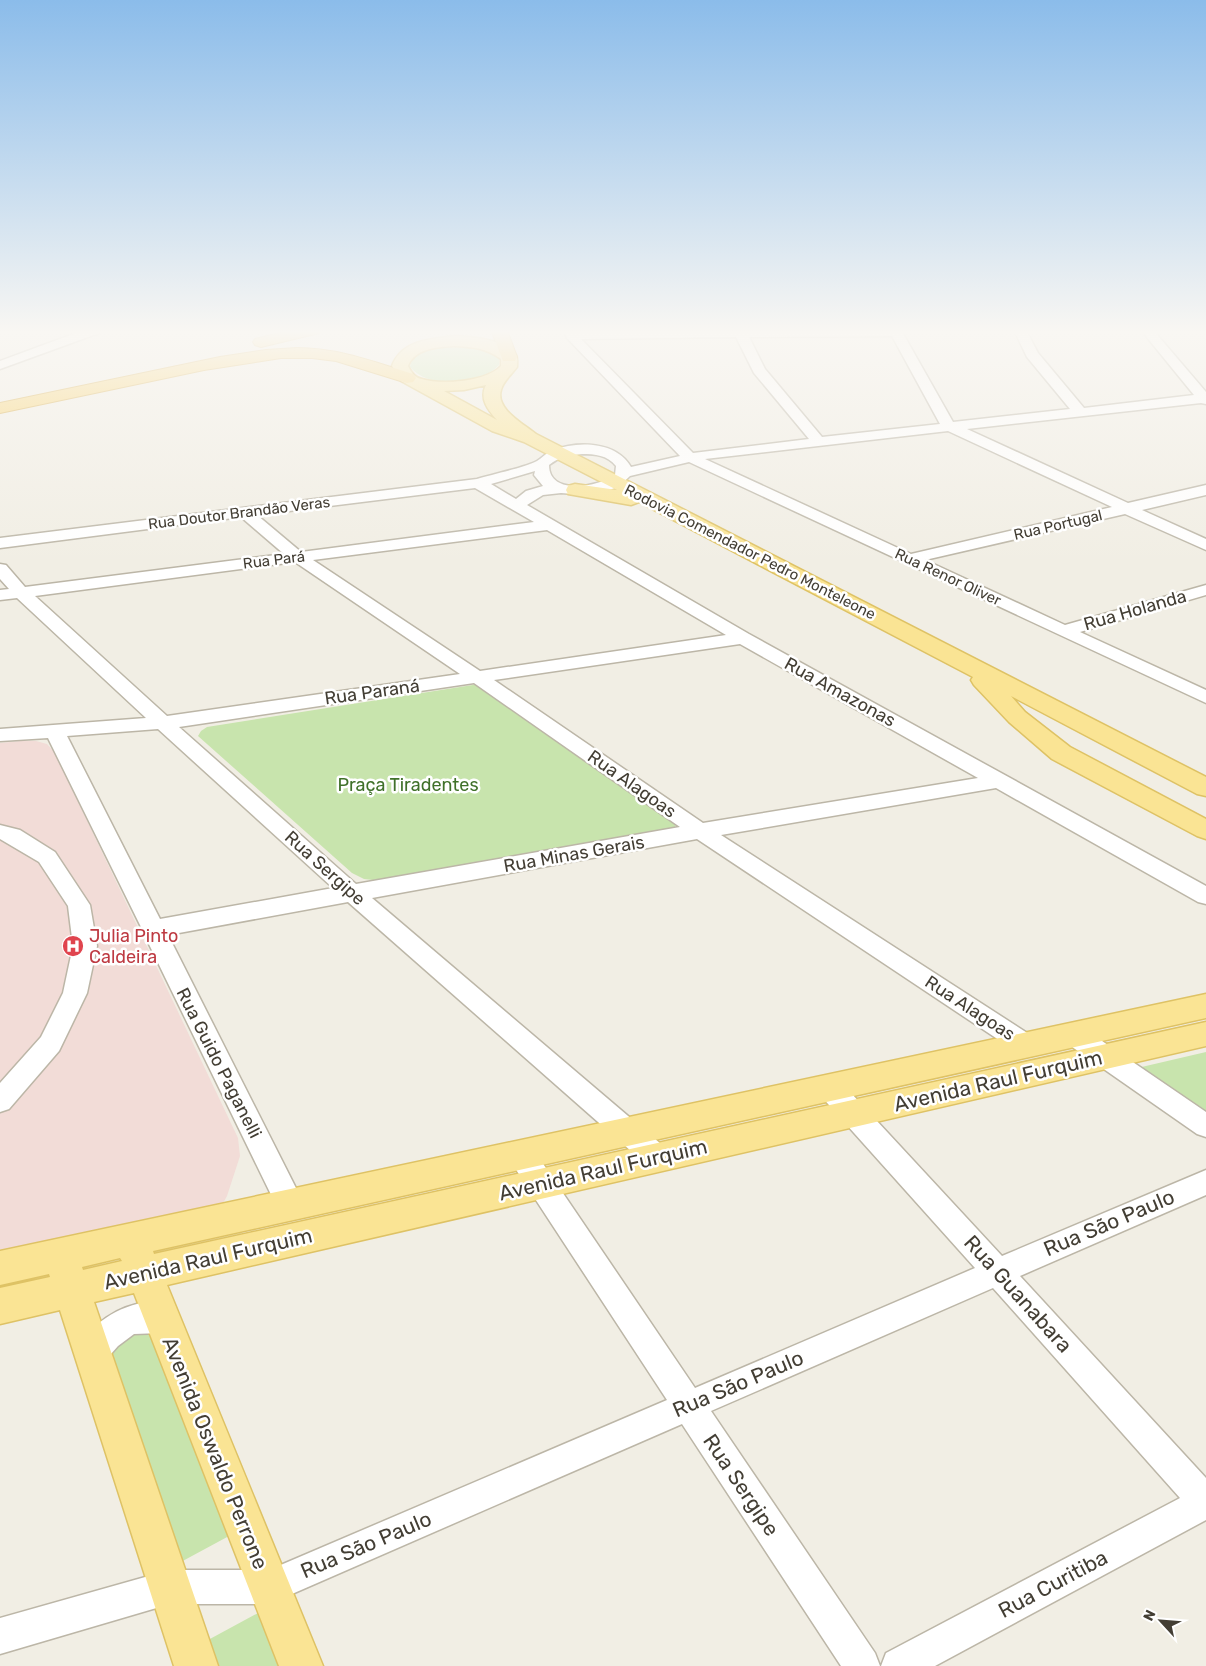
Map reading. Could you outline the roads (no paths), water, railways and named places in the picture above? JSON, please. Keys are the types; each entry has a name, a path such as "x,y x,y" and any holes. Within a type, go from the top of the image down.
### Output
{"main road":[{"name":"Rodovia Comendador Pedro Monteleone","path":"470,408 559,453 621,477 674,513 1206,788"},
{"name":"Rodovia Comendador Pedro Monteleone","path":"496,408 503,416 505,425"},
{"path":"505,425 587,450"},
{"path":"505,425 542,464"},
{"path":"621,477 739,545"},
{"path":"568,489 624,497 674,513"},
{"name":"Rodovia Comendador Pedro Monteleone","path":"970,666 1017,717 1061,753 1206,830"},
{"name":"Avenida Raul Furquim","path":"138,1256 290,1204 1206,1006"},
{"name":"Avenida Raul Furquim","path":"0,1306 66,1272 138,1256 541,1184 1206,1034"},
{"name":"Avenida Oswaldo Perrone","path":"138,1256 161,1318 301,1666"},
{"name":"Avenida Raul Furquim","path":"0,1268 66,1272"},
{"path":"66,1272 196,1666"}],"street":[{"path":"646,408 693,456"},
{"path":"790,408 818,441"},
{"path":"938,408 948,426 1206,545"},
{"path":"1076,408 1079,412"},
{"path":"559,453 587,450 613,456 693,456 1120,408"},
{"name":"Rua Doutor Brandão Veras","path":"0,543 478,483 542,464 559,453"},
{"path":"613,456 620,461 624,468 621,477"},
{"path":"518,507 523,499 542,490 590,490 621,477 693,456"},
{"name":"Rua Renor Oliver","path":"693,456 1206,697"},
{"path":"542,464 540,471 542,478 550,484 568,489"},
{"name":"Rua Amazonas","path":"478,483 743,638 1206,896"},
{"name":"Rua Portugal","path":"910,559 1206,490"},
{"name":"Rua Alagoas","path":"245,513 298,557 477,677 700,831 1026,1044"},
{"name":"Rua Pará","path":"11,593 548,525"},
{"name":"Rua Sergipe","path":"0,569 11,593 163,723 353,894 658,1158"},
{"name":"Rua Holanda","path":"1064,631 1206,590"},
{"name":"Rua Paraná","path":"0,735 163,723 743,638"},
{"name":"Rua Guido Paganelli","path":"54,732 290,1204"},
{"name":"Rua Minas Gerais","path":"152,929 700,831 998,781"},
{"path":"0,832 12,835 47,857 79,905 84,946 75,993 50,1044 0,1101"},
{"path":"1074,1035 1206,1126"},
{"name":"Rua Guanabara","path":"830,1087 1206,1502"},
{"name":"Rua Sergipe","path":"521,1154 862,1666"},
{"name":"Rua São Paulo","path":"269,1587 1206,1182"},
{"path":"92,1352 110,1333 128,1320 146,1316 161,1318"},
{"name":"Rua Curitiba","path":"899,1666 1206,1502"},
{"path":"0,1636 170,1587 269,1587"}],"place":[{"name":"Julia Pinto Caldeira","path":"73,946"}],"park label":[{"name":"Praça Tiradentes","path":"408,785"}]}
